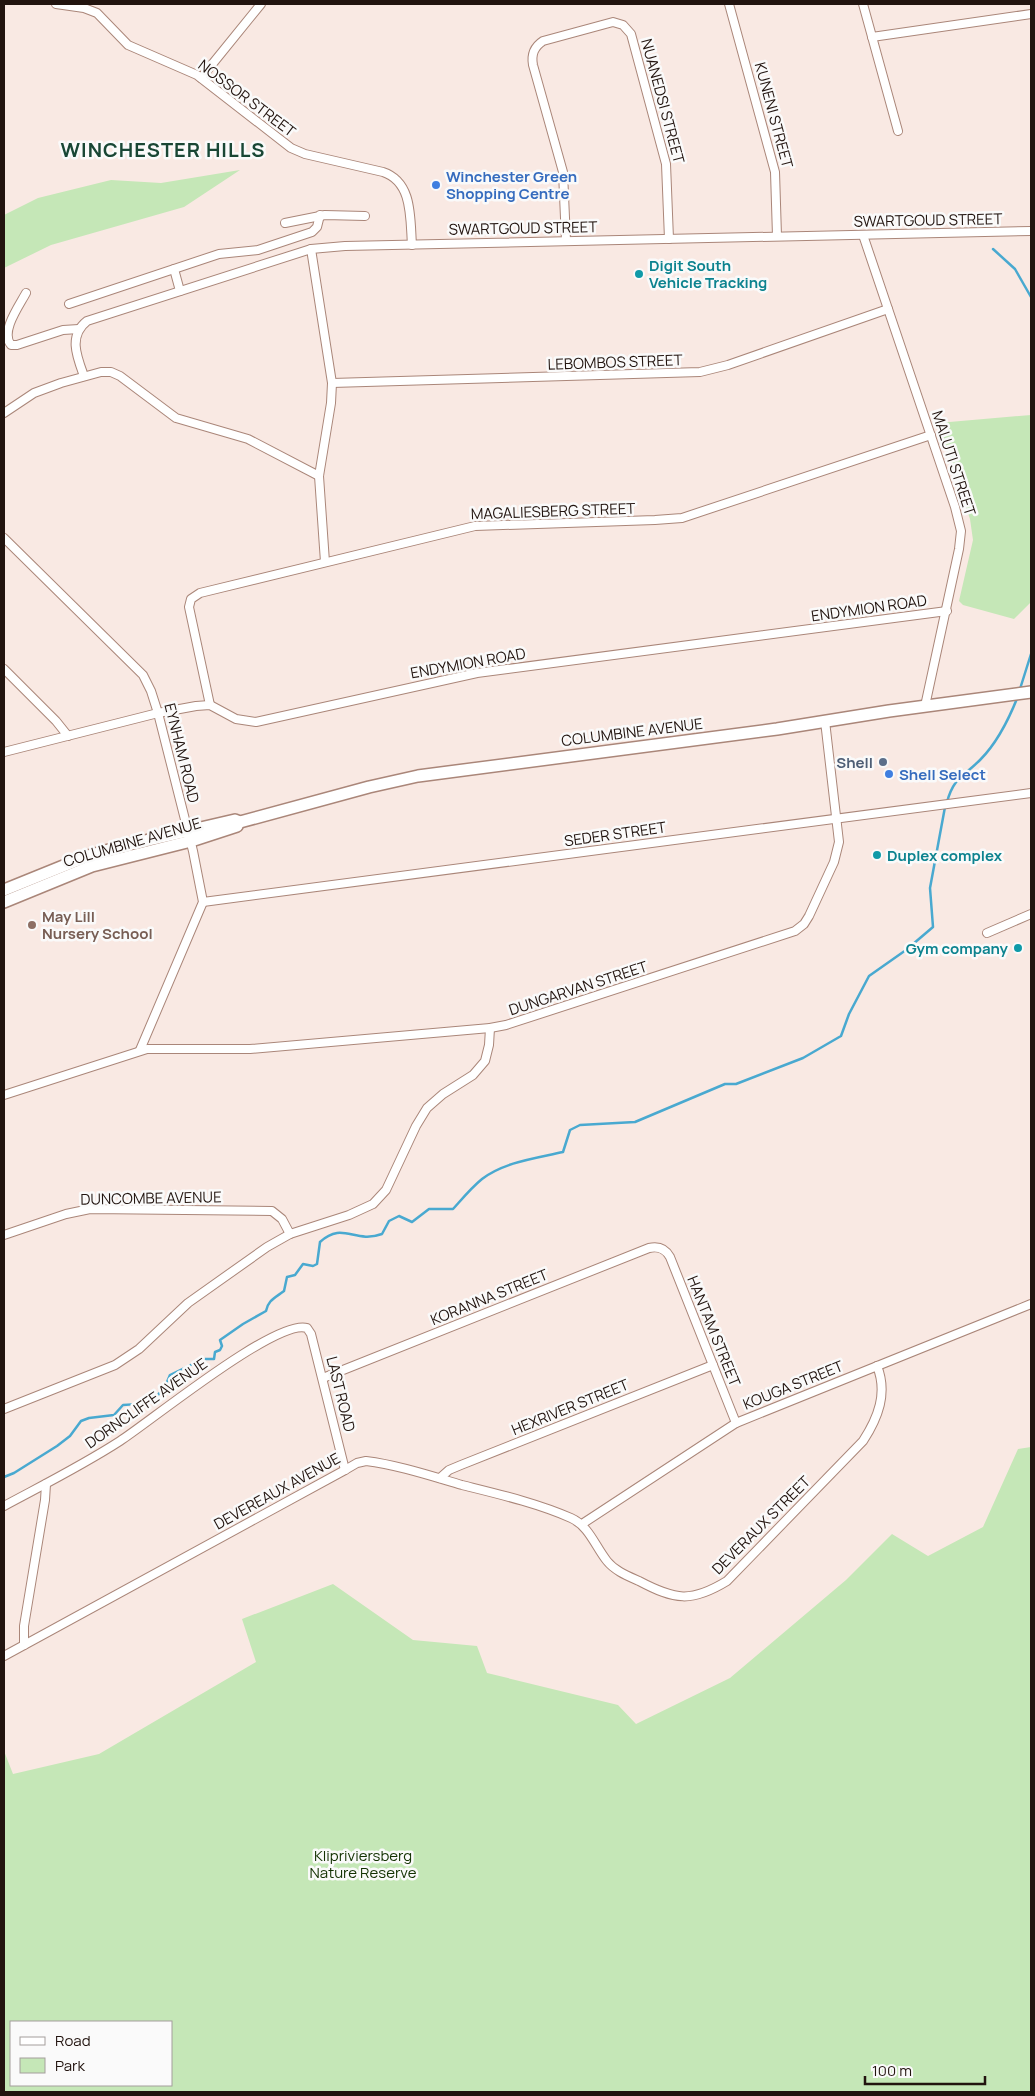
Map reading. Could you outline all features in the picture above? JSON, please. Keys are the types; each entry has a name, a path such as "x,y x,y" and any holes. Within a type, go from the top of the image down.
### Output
{"main road":[{"name":"COLUMBINE AVENUE","path":"4,890 90,861 237,826 240,822 369,787 418,776 1031,692"},
{"name":"COLUMBINE AVENUE","path":"4,902 90,861"}],"street":[{"name":"NOSSOR STREET","path":"56,4 84,8 96,13 128,45 182,68 200,78 291,148 305,154 382,172 395,178 404,188 407,199 412,245"},
{"path":"200,78 261,4"},
{"name":"KUNENI STREET","path":"729,4 775,172 777,236"},
{"path":"863,4 898,131"},
{"path":"872,38 1031,14"},
{"name":"NUANEDSI STREET","path":"566,241 563,172 532,64 532,56 535,47 543,41 613,22 623,24 631,34 664,154 668,181 669,239"},
{"path":"69,304 228,251 258,250 312,232 318,227 320,215"},
{"path":"285,223 320,215 366,216"},
{"name":"SWARTGOUD STREET","path":"79,329 91,319 311,249 332,246 1031,232"},
{"name":"MALUTI STREET","path":"863,235 955,507 960,531 957,566 926,706"},
{"path":"311,249 332,383 319,476 325,562"},
{"path":"174,269 180,290"},
{"path":"26,293 6,332 7,340 11,345 17,345 63,330 79,329 75,346 84,376"},
{"name":"LEBOMBOS STREET","path":"332,383 700,372 728,365 888,309"},
{"path":"4,413 34,393 84,376 106,371 116,373 176,418 239,435 319,476"},
{"name":"MAGALIESBERG STREET","path":"210,705 189,607 191,600 200,593 474,526 646,521 682,518 931,434"},
{"name":"EYNHAM ROAD","path":"4,538 143,675 152,691 189,836 203,902"},
{"name":"ENDYMION ROAD","path":"210,705 242,721 266,721 477,673 947,611"},
{"path":"4,669 56,721 68,736"},
{"path":"4,752 158,713 210,705"},
{"name":"DUNGARVAN STREET","path":"4,1096 140,1050 154,1048 250,1048 490,1028 522,1021 798,929 809,916 834,862 840,842 825,721"},
{"name":"SEDER STREET","path":"203,902 1031,793"},
{"path":"140,1050 203,902"},
{"path":"987,933 1031,914"},
{"path":"4,1409 102,1370 129,1356 200,1294 267,1247 290,1234 364,1209 380,1197 396,1171 416,1126 427,1108 435,1100 473,1074 485,1061 489,1045 490,1028"},
{"name":"DUNCOMBE AVENUE","path":"4,1235 66,1214 102,1209 272,1211 282,1219 290,1234"},
{"name":"KORANNA STREET","path":"323,1378 649,1248 658,1247 665,1250"},
{"name":"HANTAM STREET","path":"665,1250 736,1422"},
{"name":"KOUGA STREET","path":"582,1524 736,1422 1031,1304"},
{"name":"DORNCLIFFE AVENUE","path":"4,1506 121,1440 246,1352 287,1331 297,1327 305,1327"},
{"name":"LAST ROAD","path":"305,1327 312,1334 345,1470"},
{"name":"HEXRIVER STREET","path":"440,1478 454,1468 713,1365"},
{"name":"DEVERAUX STREET","path":"582,1524 607,1560 618,1571 666,1594 685,1597 706,1594 727,1581 862,1441 873,1424 882,1394 881,1376 877,1366"},
{"name":"DEVEREAUX AVENUE","path":"4,1656 357,1463 366,1462 440,1478 536,1506 572,1518 582,1524"},
{"path":"24,1645 24,1626 46,1484"}],"green space":[{"path":"240,170 184,207 51,245 4,268 4,215 38,198 111,180 161,183"},
{"path":"1031,415 1031,602 1014,619 963,605 959,601 973,540 970,519 938,423"},
{"name":"Klipriviersberg Nature Reserve","path":"1031,1447 1031,2092 4,2092 4,1751 13,1774 99,1754 256,1662 242,1619 333,1584 413,1640 477,1646 487,1673 618,1705 636,1724 730,1678 846,1580 892,1534 928,1556 983,1527 1018,1449"}],"waterway":[{"path":"993,249 1015,269 1031,297"},
{"path":"1020,689 1031,654"},
{"path":"947,802 956,782 980,760 998,738 1018,696"},
{"path":"4,1477 14,1473 57,1446 70,1436 81,1421 89,1418 114,1415 123,1405 146,1402 158,1395 170,1375 203,1359 214,1359 215,1352 220,1350 222,1346 220,1340 266,1311 270,1302 284,1291 287,1277 295,1275 303,1264 313,1266 317,1264 320,1242 328,1236 335,1233 364,1237 382,1234 389,1221 399,1216 412,1222 429,1209 453,1209 482,1179 500,1168 521,1161 563,1152 570,1130 580,1125 635,1122 725,1084 736,1084 803,1058 841,1036 849,1014 869,976 906,950 933,927 930,888 945,807"}],"place":[{"name":"Winchester Green Shopping Centre","path":"436,185"},
{"name":"Digit South Vehicle Tracking","path":"639,274"},
{"name":"Shell","path":"883,762"},
{"name":"Shell Select","path":"889,774"},
{"name":"Duplex complex","path":"877,855"},
{"name":"May Lill Nursery School","path":"32,925"},
{"name":"Gym company","path":"1018,948"}],"district":[{"name":"WINCHESTER HILLS","path":"163,149"}]}
